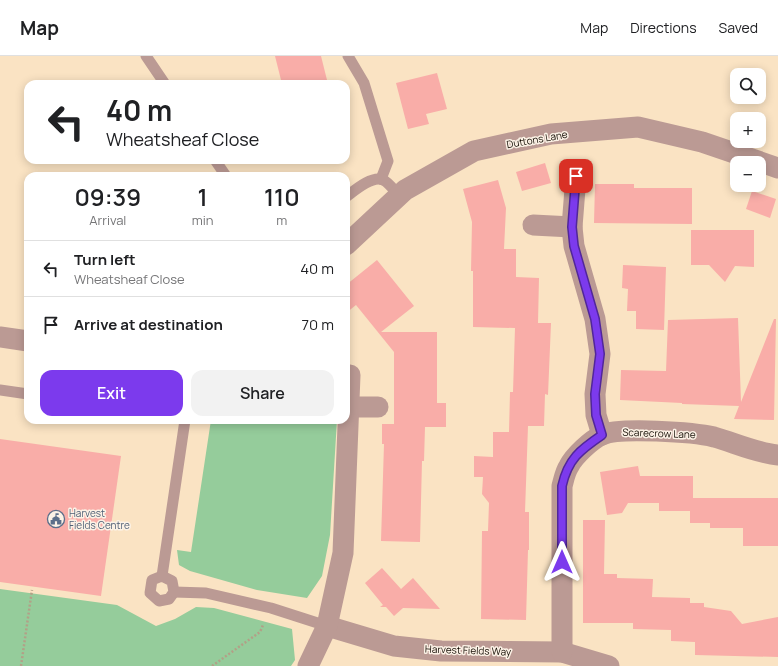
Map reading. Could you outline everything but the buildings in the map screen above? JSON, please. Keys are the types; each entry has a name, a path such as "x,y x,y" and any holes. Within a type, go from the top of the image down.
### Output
{"street":[{"name":"Duttons Lane","path":"350,241 405,190 474,151 551,134 638,127 702,142 778,168"},
{"path":"576,176 572,227 574,246 595,319 600,354 595,394 596,415 602,435"},
{"path":"533,225 572,227"},
{"path":"0,337 24,340"},
{"path":"350,375 350,407 378,407"},
{"path":"308,666 327,626 343,553 349,424"},
{"name":"Scarecrow Lane","path":"562,652 562,486 569,464 583,448 602,435 619,431 684,433 713,437 767,454 778,455"},
{"name":"Harvest Fields Way","path":"327,626 394,646 441,651 562,652 610,666"}],"lane":[{"path":"146,56 162,80"},
{"path":"348,56 364,83 388,161 381,179"},
{"path":"350,195 374,179 381,179 387,182 399,196"},
{"path":"0,390 24,393"},
{"path":"162,576 184,424"},
{"path":"162,576 172,581 174,592 169,599 159,601 150,593 152,580 162,576"},
{"path":"174,592 206,593 271,608 327,626"}],"path":[{"path":"21,666 32,590"},
{"path":"212,666 260,632 271,608"}],"green space":[{"path":"210,424 337,424 330,535 322,576 307,598 257,590 190,571 179,565 177,550 191,552"},
{"path":"0,589 117,605 156,626 175,619 196,607 214,608 292,629 295,660 291,666 0,666"}],"place":[{"name":"Harvest Fields Centre","path":"56,519"}],"route":[{"path":"562,562 562,486 565,475 569,464 583,448 602,435 596,415 595,394 600,354 595,319 574,246 572,227 576,176"}]}
